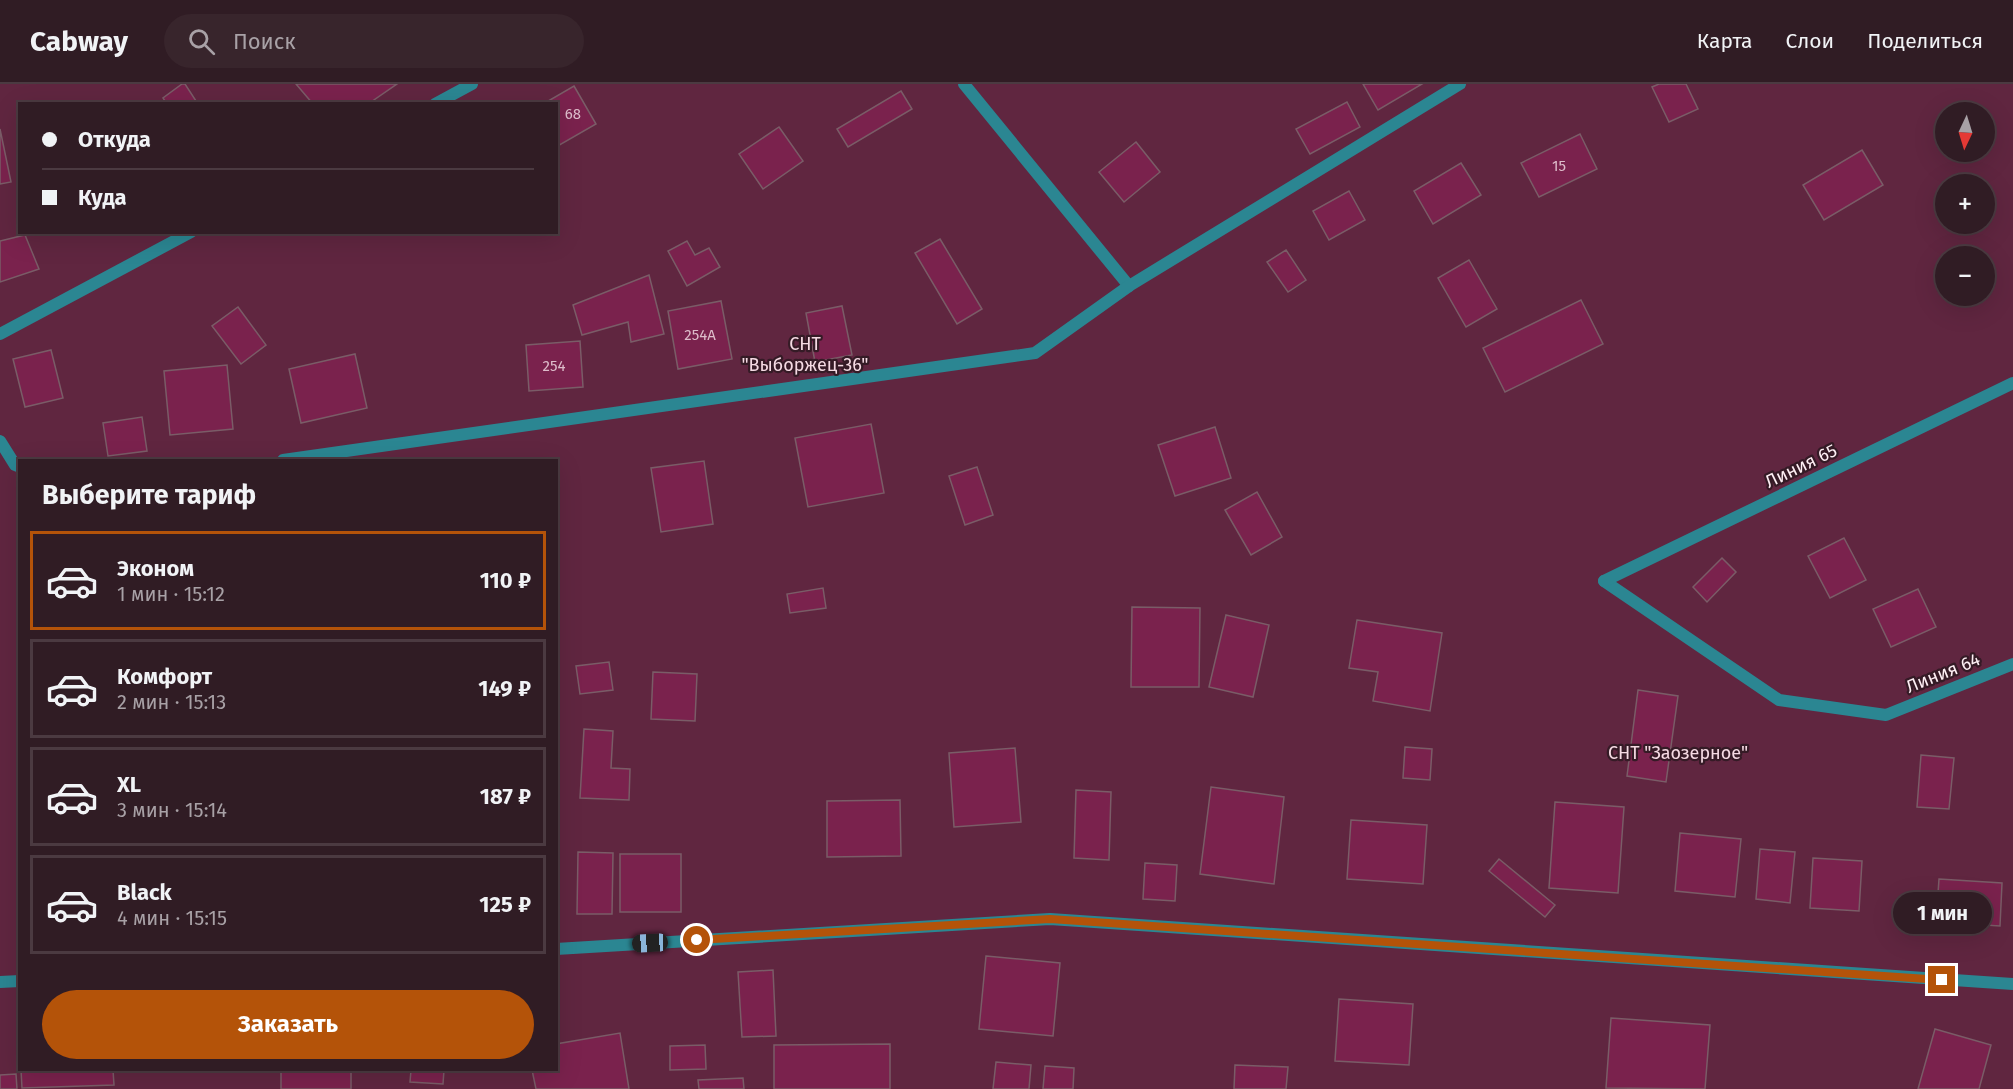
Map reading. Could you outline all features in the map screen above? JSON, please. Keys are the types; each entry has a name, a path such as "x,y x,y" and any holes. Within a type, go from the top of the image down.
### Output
{"street":[{"path":"439,102 472,84"},
{"path":"964,84 1129,286"},
{"path":"290,459 1035,352 1129,286 1460,84"},
{"path":"0,334 187,234"},
{"name":"Линия 65","path":"1886,715 1779,700 1604,581 2013,383"},
{"path":"0,441 18,466"},
{"name":"Линия 64","path":"1886,715 2013,664"},
{"path":"558,949 1050,919 2013,984"},
{"path":"0,982 18,981"}],"green space":[{"path":"0,84 2013,84 2013,1089 0,1089"}],"building":[{"path":"185,84 197,102 166,102 163,98"},
{"path":"296,84 397,84 371,102 311,102"},
{"path":"1363,84 1422,84 1378,110"},
{"path":"1659,84 1686,84 1698,109 1669,122 1652,87"},
{"path":"574,86 596,124 558,146 558,102 546,102"},
{"path":"901,91 912,109 848,147 837,129"},
{"path":"1347,102 1360,127 1310,154 1296,129"},
{"path":"779,127 803,161 763,189 739,154"},
{"path":"0,129 11,182 0,184"},
{"path":"1580,134 1597,169 1539,197 1521,163"},
{"path":"1136,142 1160,172 1124,202 1099,172"},
{"path":"1862,150 1883,185 1824,220 1803,185"},
{"path":"1461,163 1481,195 1433,224 1414,191"},
{"path":"1349,191 1365,220 1329,240 1313,211"},
{"path":"25,235 39,269 0,282 0,241"},
{"path":"940,239 982,309 957,324 915,253"},
{"path":"687,241 695,255 709,248 720,267 687,286 668,251"},
{"path":"1286,250 1306,280 1288,292 1267,262"},
{"path":"1469,260 1497,309 1466,327 1438,278"},
{"path":"649,275 664,334 631,342 628,322 582,335 573,305"},
{"path":"1581,300 1603,344 1505,392 1483,348"},
{"path":"721,301 732,359 678,369 668,311"},
{"path":"842,306 852,355 815,362 806,313"},
{"path":"238,307 266,345 241,364 212,326"},
{"path":"580,341 583,387 529,391 526,345"},
{"path":"51,350 63,398 25,407 13,359"},
{"path":"355,354 367,408 301,423 289,369"},
{"path":"227,365 233,429 170,435 164,371"},
{"path":"142,417 147,451 108,456 103,423"},
{"path":"871,424 884,493 808,507 795,438"},
{"path":"1215,427 1231,478 1175,496 1158,445"},
{"path":"704,461 713,524 661,532 651,468"},
{"path":"977,467 993,515 965,525 949,476"},
{"path":"1257,492 1282,537 1251,555 1225,510"},
{"path":"1844,538 1866,580 1830,598 1808,556"},
{"path":"1722,558 1736,572 1707,602 1693,587"},
{"path":"823,588 826,608 790,613 787,594"},
{"path":"1918,589 1936,627 1891,647 1873,609"},
{"path":"1132,607 1200,608 1199,687 1131,687"},
{"path":"1226,615 1269,625 1253,697 1209,687"},
{"path":"1357,620 1442,633 1430,711 1373,701 1378,672 1349,668"},
{"path":"609,662 613,690 580,694 576,666"},
{"path":"653,672 697,674 695,721 651,719"},
{"path":"1638,690 1678,696 1666,782 1627,776"},
{"path":"584,729 613,731 611,768 630,769 629,800 580,798"},
{"path":"1405,747 1432,749 1430,780 1403,778"},
{"path":"1015,748 1021,822 954,827 949,753"},
{"path":"1921,755 1954,758 1949,809 1917,807"},
{"path":"1211,787 1284,797 1274,884 1200,874"},
{"path":"1076,790 1111,792 1109,860 1074,858"},
{"path":"900,800 901,856 827,857 827,801"},
{"path":"1555,802 1624,807 1618,893 1549,888"},
{"path":"1351,820 1427,825 1423,884 1347,879"},
{"path":"1680,833 1741,839 1735,897 1675,891"},
{"path":"1760,849 1795,852 1790,903 1756,899"},
{"path":"578,852 613,853 612,914 577,914"},
{"path":"620,854 681,854 681,912 620,912"},
{"path":"1813,858 1862,861 1859,911 1810,908"},
{"path":"1499,859 1555,905 1545,917 1489,871"},
{"path":"1145,863 1177,865 1175,901 1143,899"},
{"path":"1939,879 2002,883 2000,926 1936,922"},
{"path":"986,956 1060,963 1053,1036 979,1029"},
{"path":"773,970 776,1036 742,1037 738,972"},
{"path":"1339,999 1413,1004 1409,1065 1335,1061"},
{"path":"1611,1018 1710,1025 1705,1089 1606,1088"},
{"path":"1935,1029 1991,1045 1979,1089 1918,1089"},
{"path":"620,1033 629,1089 536,1089 532,1071 558,1071 558,1044"},
{"path":"890,1044 890,1089 774,1089 774,1045"},
{"path":"705,1045 706,1069 670,1070 670,1046"},
{"path":"996,1062 1031,1065 1029,1089 993,1089"},
{"path":"1235,1065 1288,1067 1286,1089 1234,1089"},
{"path":"1045,1066 1074,1068 1073,1089 1043,1089"},
{"path":"21,1071 113,1071 114,1085 22,1088"},
{"path":"281,1071 351,1071 351,1089 281,1089"},
{"path":"411,1071 444,1071 443,1084 410,1082"},
{"path":"16,1074 17,1089 0,1089 0,1075"},
{"path":"743,1078 744,1089 699,1089 698,1080"}],"route":[{"path":"697,940 1050,919 1942,980"}],"park label":[{"name":"СНТ \"Выборжец-36\"","path":"805,354"},
{"name":"СНТ \"Заозерное\"","path":"1678,753"}]}
